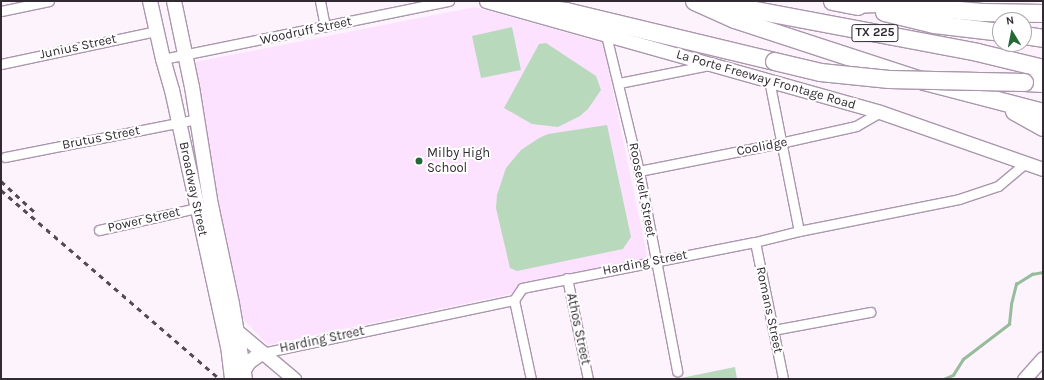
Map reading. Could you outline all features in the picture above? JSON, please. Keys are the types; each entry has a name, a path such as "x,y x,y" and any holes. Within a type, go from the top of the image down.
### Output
{"highway":[{"path":"499,1 566,11 820,72 890,79 1043,83"},
{"path":"694,1 747,24 924,81 1043,112"},
{"name":"TX 225","path":"707,1 977,52 1043,68"},
{"path":"840,3 879,3 982,12 1043,13"},
{"name":"TX 225","path":"840,3 934,24 992,31"},
{"path":"1032,36 1043,38"},
{"path":"975,94 1019,113 1043,127"}],"main road":[{"name":"Broadway Street","path":"150,1 156,31 172,90 197,208 238,341 232,379"},
{"name":"Broadway Street","path":"174,1 186,55 211,205 244,375"},
{"name":"La Porte Freeway Frontage Road","path":"486,1 880,112 1043,169"},
{"path":"238,341 262,353 294,379"},
{"path":"244,375 249,362 262,353"},
{"path":"1024,379 1043,358"}],"street":[{"path":"1,11 50,1"},
{"path":"320,1 325,27"},
{"name":"Woodruff Street","path":"163,59 449,1"},
{"name":"Junius Street","path":"1,64 156,31"},
{"name":"Roosevelt Street","path":"606,35 619,83 639,171 677,371"},
{"path":"619,83 713,65"},
{"path":"769,80 780,143 799,231"},
{"name":"Coolidge","path":"639,171 780,143 856,126 880,112"},
{"name":"Brutus Street","path":"5,157 197,119"},
{"name":"Harding Street","path":"262,353 514,300 522,288 567,278 755,242 799,231 959,199 998,186 1025,163"},
{"name":"Power Street","path":"99,230 211,205"},
{"name":"Romans Street","path":"755,242 783,379"},
{"name":"Athos Street","path":"567,278 588,379"},
{"path":"514,300 531,379"},
{"path":"772,330 870,312"}],"shaded area":[{"name":"Milby High School","path":"475,7 603,43 648,260 520,285 511,294 268,345 242,318 190,63"}],"green space":[{"path":"512,27 521,70 481,78 472,36"},
{"path":"546,43 596,76 601,90 588,109 580,116 558,127 532,124 504,108 539,44"},
{"path":"607,125 631,237 623,249 517,271 510,268 496,208 497,195 506,168 521,150 548,134"},
{"path":"735,367 737,379 676,379"}],"waterway":[{"path":"944,379 953,375 963,359 1009,324 1011,304 1016,284 1032,274 1043,272"}],"railway":[{"path":"1,181 37,214"},
{"path":"1,190 220,379"}],"place":[{"name":"Milby High School","path":"419,161"}]}
